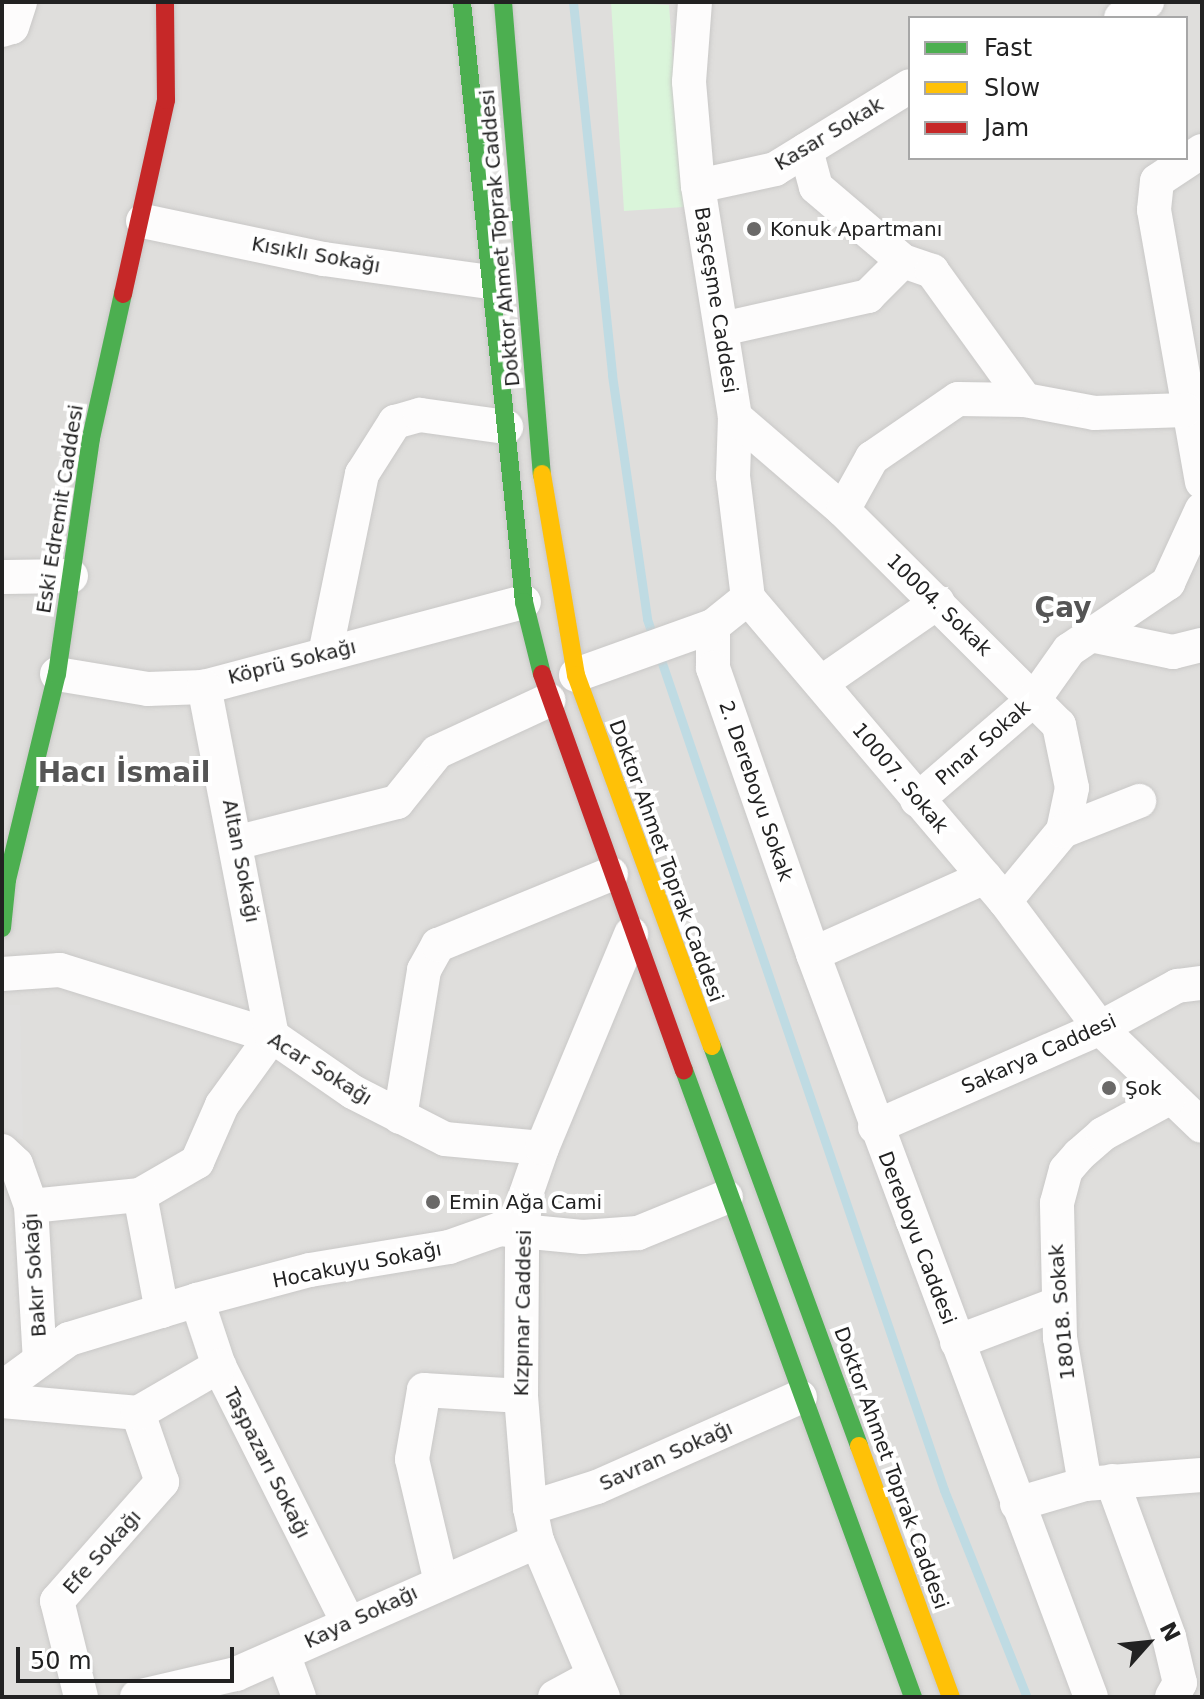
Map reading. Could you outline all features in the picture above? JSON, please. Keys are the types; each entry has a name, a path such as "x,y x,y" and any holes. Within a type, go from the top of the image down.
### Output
{"main road":[{"name":"Eski Edremit Caddesi","path":"3,908 57,674 91,438 143,221 166,100 165,2"},
{"name":"Doktor Ahmet Toprak Caddesi","path":"462,2 524,602 549,700 726,1197 913,1697"},
{"name":"Doktor Ahmet Toprak Caddesi","path":"503,2 546,527 590,671 951,1697"}],"street":[{"path":"2,30 12,27 20,2"},
{"name":"Başçeşme Caddesi","path":"695,2 689,82 698,186 735,417 733,476 748,598"},
{"path":"1124,16 1147,2"},
{"name":"Kasar Sokak","path":"698,186 775,169 908,87"},
{"path":"806,150 816,187 903,261 932,271 1025,400"},
{"path":"1202,151 1157,181 1154,210 1188,318 1185,410 1202,482"},
{"name":"Kısıklı Sokağı","path":"143,221 324,259 490,282"},
{"path":"722,329 868,296 903,261"},
{"path":"843,510 872,458 917,423 958,399 1025,400 1095,413 1185,410"},
{"path":"325,654 362,474 395,422 420,415 506,427"},
{"name":"10004. Sokak","path":"735,417 843,510 1059,725 1072,788 1063,831"},
{"name":"Pınar Sokak","path":"917,800 1035,698 1069,650 1168,583 1202,509"},
{"path":"2,577 71,576"},
{"path":"590,671 713,626 748,598"},
{"name":"10007. Sokak","path":"748,598 995,889 1100,1028 1169,1098 1202,1126"},
{"name":"Köprü Sokağı","path":"57,674 148,689 204,687 524,602"},
{"path":"821,683 938,602"},
{"name":"2. Dereboyu Sokak","path":"713,626 713,668 813,954"},
{"path":"1091,635 1173,652 1202,645"},
{"name":"Altan Sokağı","path":"204,687 239,842 272,1036"},
{"path":"239,842 397,802 437,752 549,700"},
{"path":"813,954 995,889 1063,831 1139,801"},
{"path":"400,1117 424,970 438,945 611,874"},
{"name":"Kızpınar Caddesi","path":"598,1687 533,1524 521,1396 522,1233 526,1194 542,1148 631,934"},
{"name":"Dereboyu Caddesi","path":"813,954 875,1127 1091,1697"},
{"name":"Acar Sokağı","path":"2,974 60,970 272,1036 400,1117 445,1139 542,1148"},
{"name":"Sakarya Caddesi","path":"875,1127 1100,1028 1177,986 1202,983"},
{"path":"31,1206 140,1195 197,1162 222,1105 272,1036"},
{"name":"18018. Sokak","path":"1169,1098 1103,1134 1066,1170 1057,1203 1057,1304 1098,1483 1169,1637 1180,1683 1172,1697"},
{"name":"Bakır Sokağı","path":"2,1151 16,1164 31,1206 40,1360"},
{"path":"140,1195 162,1311"},
{"name":"Hocakuyu Sokağı","path":"2,1388 69,1339 310,1270 449,1247 500,1229 522,1233 638,1233 726,1197"},
{"name":"Taşpazarı Sokağı","path":"197,1300 219,1366 347,1621"},
{"path":"957,1342 1057,1304"},
{"path":"2,1401 138,1413 219,1366"},
{"path":"441,1582 412,1459 424,1390 521,1396"},
{"name":"Savran Sokağı","path":"533,1524 597,1487 800,1397"},
{"name":"Efe Sokağı","path":"81,1697 57,1601 162,1482 138,1413"},
{"path":"1017,1504 1098,1483 1202,1475"},
{"name":"Kaya Sokağı","path":"137,1697 236,1674 283,1654 347,1621 441,1582 533,1524"},
{"path":"283,1654 299,1697"},
{"path":"555,1697 598,1687"}],"shaded area":[{"path":"2,2 1202,2 1202,1697 2,1697"},
{"path":"5,1005 20,1005 23,1139 8,1139"}],"green space":[{"path":"611,2 669,5 684,207 624,211"}],"waterway":[{"path":"573,2 612,375 647,619 944,1490 1027,1697"}],"traffic: fast":[{"path":"462,2 524,602 542,674"},
{"path":"503,2 542,474"},
{"path":"2,928 7,880 57,674 91,438 123,294"},
{"path":"712,1046 859,1446"},
{"path":"684,1070 913,1697"}],"traffic: slow":[{"path":"542,474 576,675 712,1046"},
{"path":"859,1446 951,1697"}],"traffic: jam":[{"path":"123,294 166,100 165,2"},
{"path":"542,674 684,1070"}],"place":[{"name":"Konuk Apartmanı","path":"754,229"},
{"name":"Şok","path":"1109,1088"},
{"name":"Emin Ağa Cami","path":"433,1202"}],"district":[{"name":"Çay","path":"1063,608"},
{"name":"Hacı İsmail","path":"124,773"}]}
